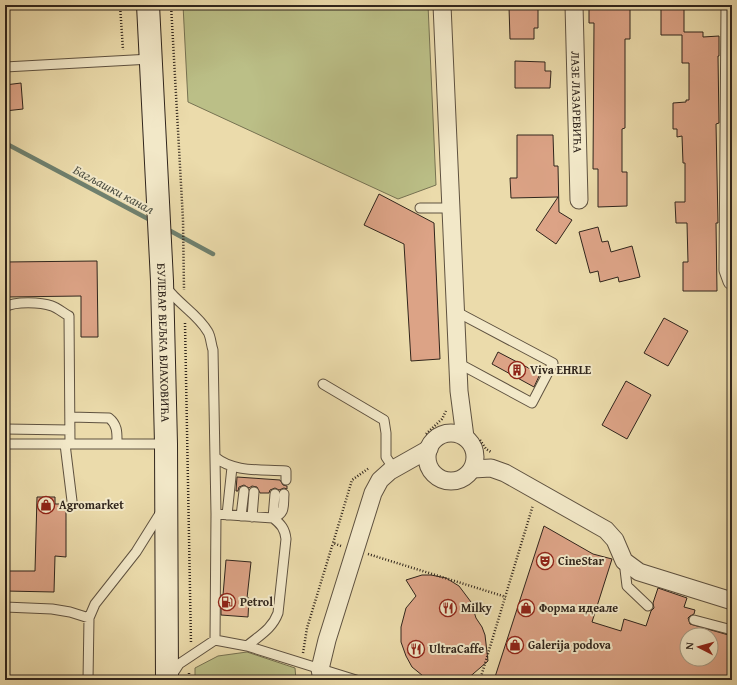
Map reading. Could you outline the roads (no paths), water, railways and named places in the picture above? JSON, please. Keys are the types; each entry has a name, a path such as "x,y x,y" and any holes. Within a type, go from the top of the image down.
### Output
{"main road":[{"name":"БУЛЕВАР ВЕЉКА ВЛАХОВИЋА","path":"148,5 162,281 166,444 168,680"}],"street":[{"path":"442,5 459,397 469,443 475,462 473,469 464,478 452,481 440,478 431,470 429,456 436,438 447,433 459,434 469,443 505,473"},
{"name":"ЛАЗЕ ЛАЗАРЕВИЋА","path":"574,5 579,200"},
{"path":"730,5 728,270 732,281"},
{"path":"447,433 452,423 459,397"},
{"path":"321,674 327,640 373,493 380,480 397,466 429,456"},
{"path":"473,469 491,468 505,473 606,530 615,540 624,561 639,572 732,600"}],"lane":[{"path":"5,67 151,59"},
{"path":"420,208 451,208"},
{"path":"162,281 172,296 209,332 213,350 216,514 215,640"},
{"path":"5,307 11,304 41,304 53,306 68,316 70,417 68,444 72,501"},
{"path":"456,311 553,364 532,403 458,363"},
{"path":"323,384 384,420 386,433 386,457 397,466"},
{"path":"70,417 109,418 114,422 117,429 117,444"},
{"path":"5,429 70,430"},
{"path":"5,444 166,444"},
{"path":"215,457 222,463 245,473 256,473 280,477"},
{"path":"228,515 232,467"},
{"path":"241,516 244,491"},
{"path":"252,517 254,492"},
{"path":"273,518 280,494"},
{"path":"88,680 89,618 95,604 140,546 159,516 166,500"},
{"path":"216,514 273,518 283,527 286,539 278,613 275,622 247,646"},
{"path":"624,561 627,586 648,606"},
{"path":"5,607 52,608 89,618"},
{"path":"694,620 732,630"},
{"path":"167,638 172,651 178,656 190,657"},
{"path":"168,680 179,664 215,640 247,646 304,663 321,674 356,680"}],"waterway":[{"name":"Багљашки канал","path":"5,143 152,221"},
{"name":"Багљашки канал","path":"165,228 213,254"}],"place":[{"name":"Viva EHRLE","path":"517,370"},
{"name":"Agromarket","path":"46,505"},
{"name":"CineStar","path":"545,561"},
{"name":"Petrol","path":"227,602"},
{"name":"Milky","path":"448,608"},
{"name":"Форма идеале","path":"526,608"},
{"name":"Galerija podova","path":"515,645"},
{"name":"UltraCaffe","path":"416,649"}]}
